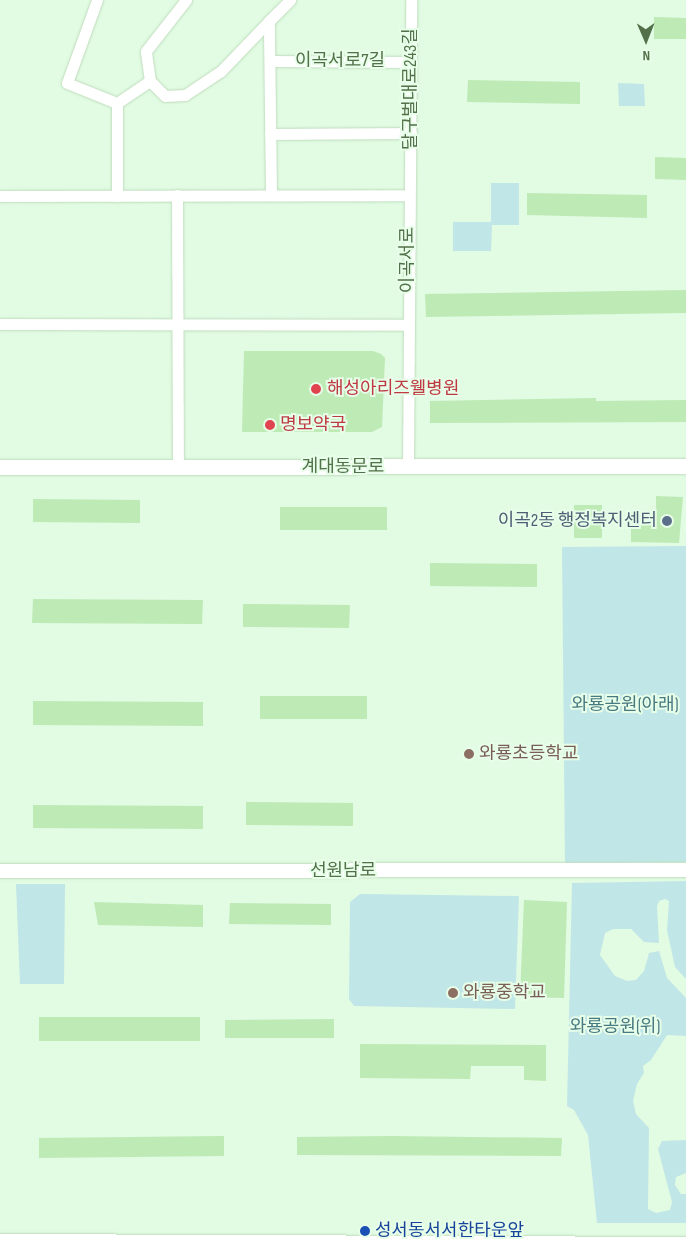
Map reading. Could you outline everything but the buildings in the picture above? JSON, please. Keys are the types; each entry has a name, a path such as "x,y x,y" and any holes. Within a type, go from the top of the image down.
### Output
{"main road":[{"name":"계대동문로","path":"0,467 686,466"},
{"path":"0,1241 108,1245 686,1244"}],"street":[{"path":"97,0 67,83 117,103"},
{"path":"186,0 146,51 150,81 165,96 185,95 221,71 290,0"},
{"name":"달구벌대로243길","path":"408,195 411,177 412,0"},
{"name":"이곡서로7길","path":"269,21 271,195"},
{"name":"이곡서로7길","path":"270,61 411,62"},
{"path":"117,103 150,81"},
{"path":"117,103 117,196"},
{"path":"270,134 411,133"},
{"path":"177,195 178,467"},
{"path":"0,196 408,195"},
{"name":"이곡서로","path":"408,195 408,466"},
{"path":"0,324 408,325"},
{"name":"선원남로","path":"0,871 686,870"}],"green space":[{"path":"618,83 644,84 645,106 619,106"},
{"path":"491,183 519,183 519,225 492,225 491,251 453,251 453,222 491,222"},
{"name":"와룡공원(아래)","path":"686,546 686,862 565,863 562,547"},
{"name":"와룡공원(위)","path":"686,881 686,979 675,967 667,930 669,901 665,899 659,901 657,906 659,943 644,942 631,929 613,929 605,933 600,955 615,976 627,981 636,980 644,971 649,953 659,951 667,978 686,998 686,1036 667,1035 651,1060 643,1066 644,1073 637,1084 633,1101 636,1114 649,1128 648,1209 656,1213 670,1210 672,1202 658,1149 662,1141 686,1140 686,1173 676,1177 675,1185 681,1194 686,1194 686,1223 597,1223 588,1135 574,1110 567,1106 572,883"},
{"path":"16,884 65,884 64,984 20,984"},
{"path":"360,894 519,896 515,1009 354,1006 349,999 350,902"}],"place":[{"name":"해성아리즈웰병원","path":"316,389"},
{"name":"명보약국","path":"270,425"},
{"name":"이곡2동 행정복지센터","path":"667,521"},
{"name":"와룡초등학교","path":"469,754"},
{"name":"와룡중학교","path":"453,993"},
{"name":"성서동서서한타운앞","path":"365,1231"}]}
